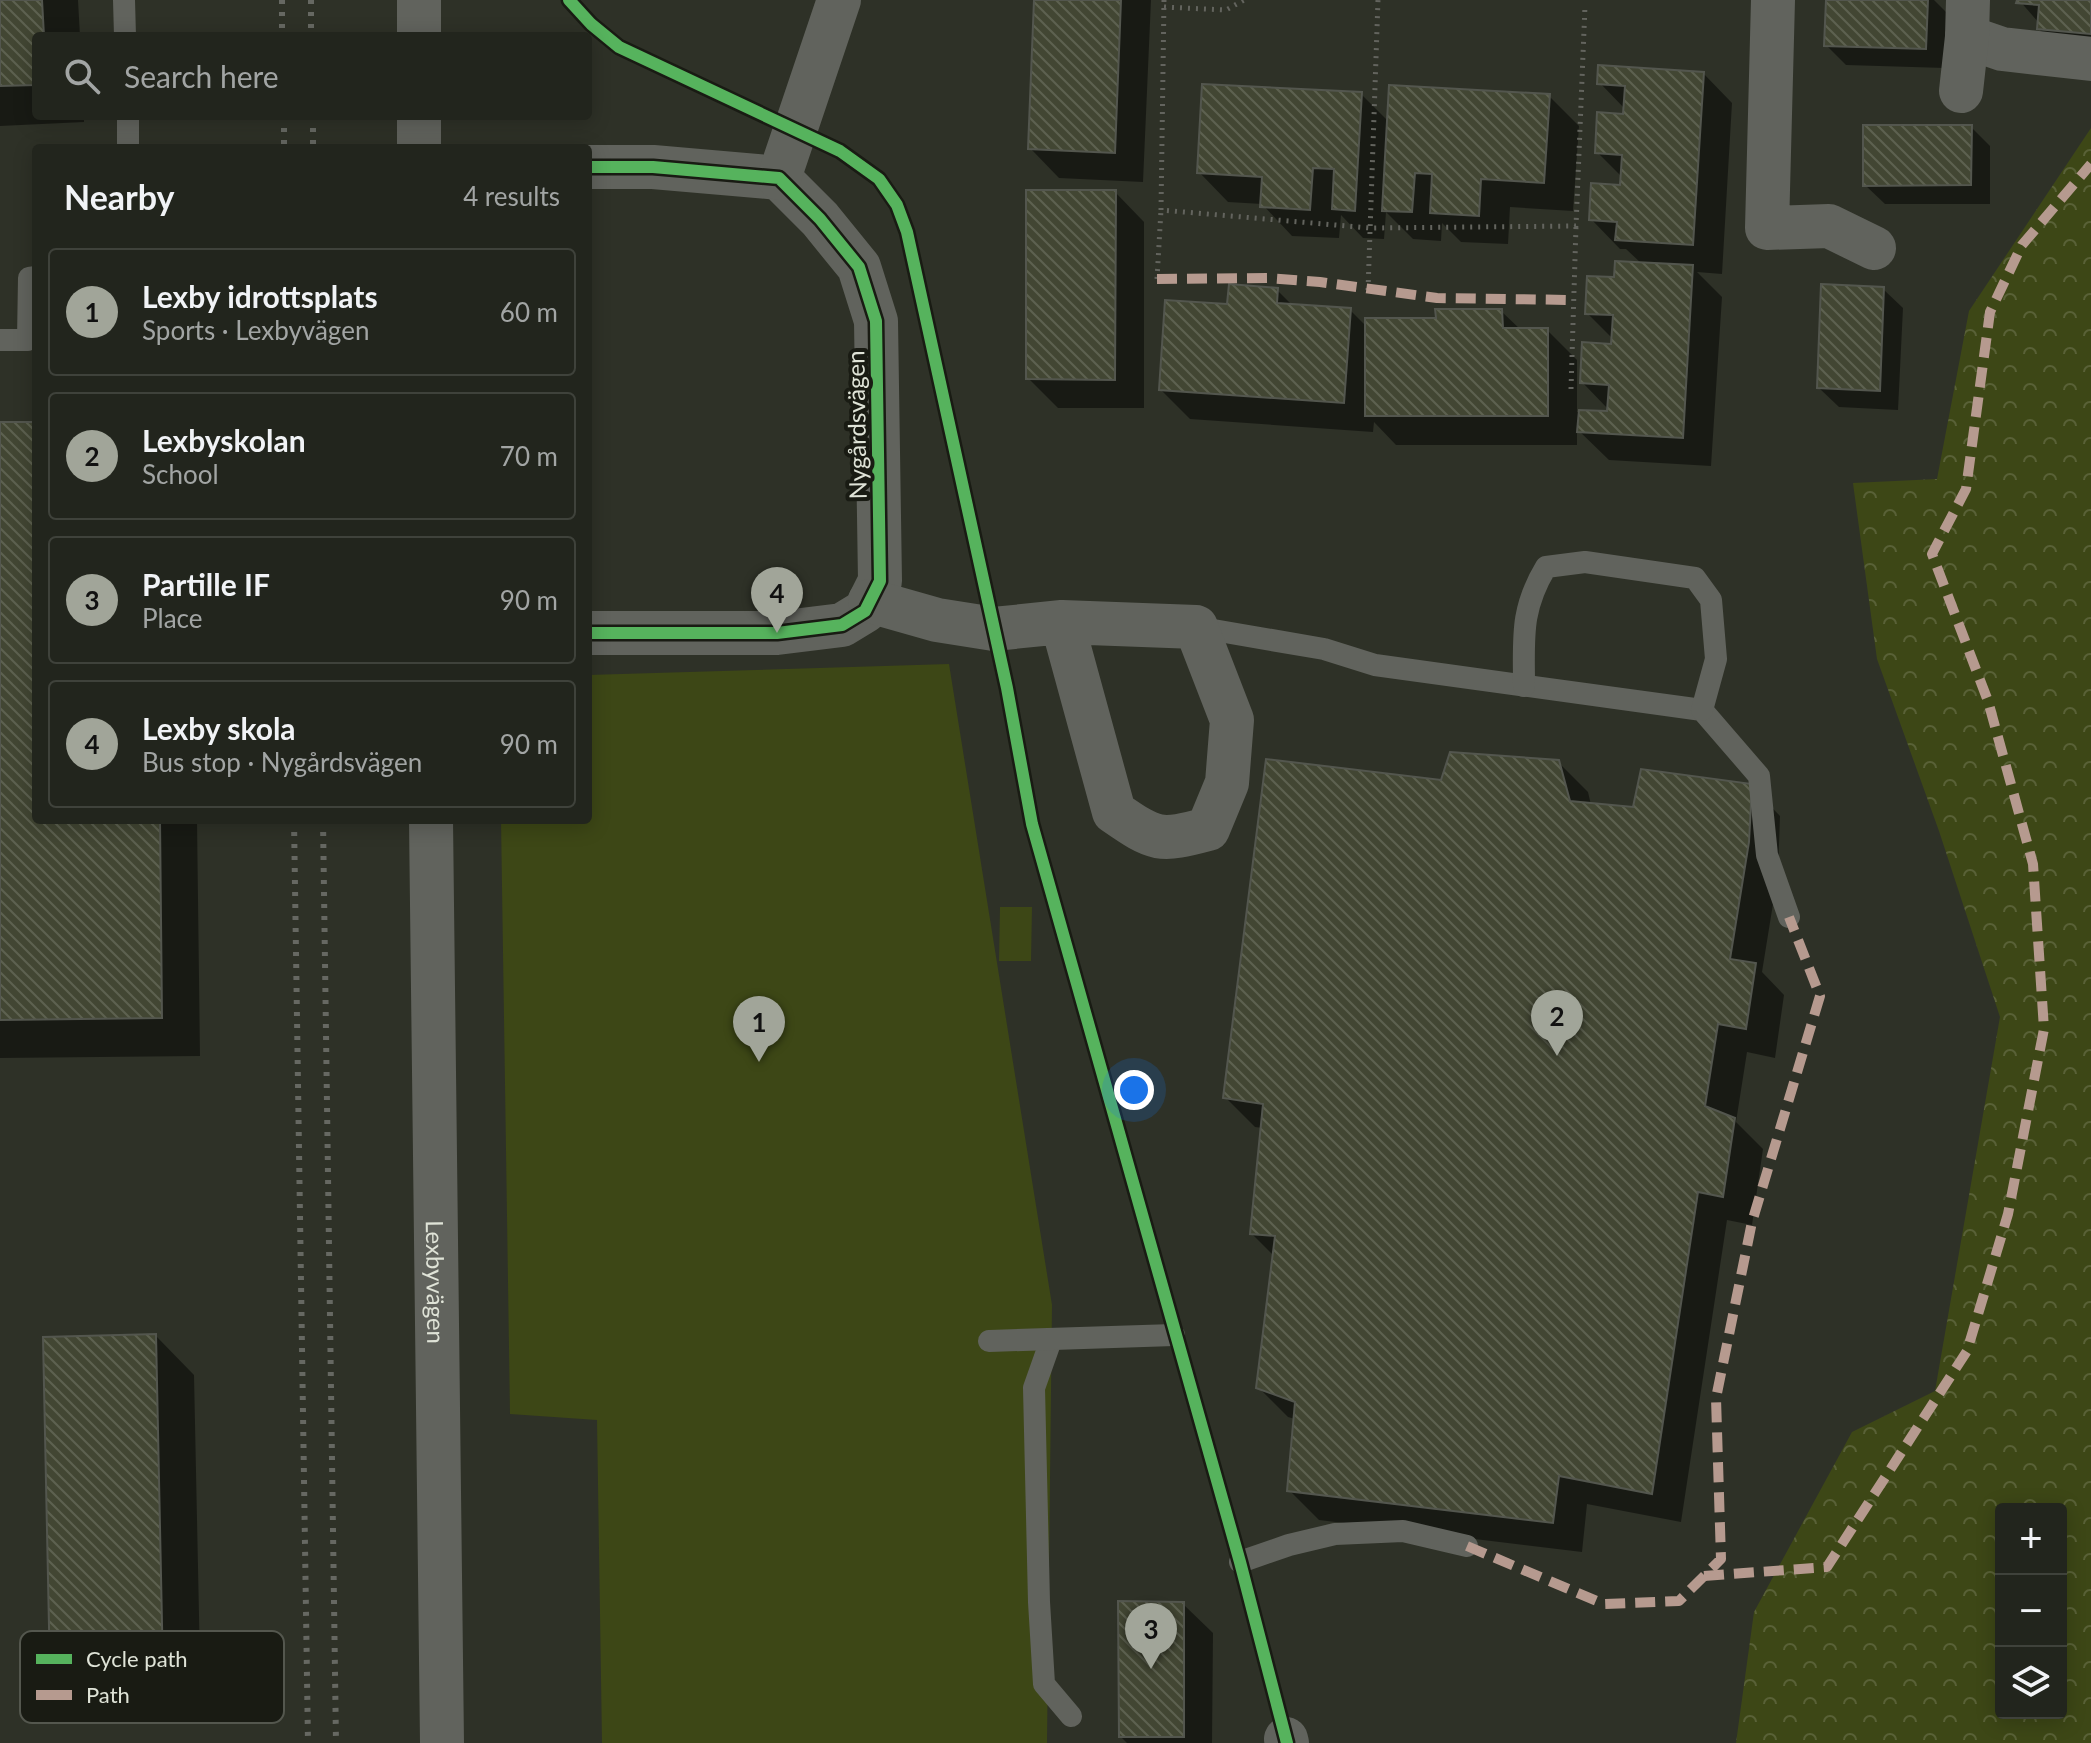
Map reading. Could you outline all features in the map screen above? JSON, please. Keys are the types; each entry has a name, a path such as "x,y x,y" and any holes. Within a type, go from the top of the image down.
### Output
{"street":[{"path":"419,0 419,32"},
{"path":"592,167 653,167 779,178 839,0"},
{"path":"1773,0 1767,228 1829,226 1874,248"},
{"path":"1968,18 2002,49 2091,59"},
{"path":"1961,91 1968,18"},
{"path":"419,120 419,144"},
{"name":"Nygårdsvägen","path":"779,178 820,219 859,267 876,321 880,581 870,601"},
{"path":"592,633 806,631 842,625 865,611 870,601 937,620 994,629 1062,622 1196,627 1232,720 1227,783 1208,829 1167,840 1138,830 1114,812 1062,622"},
{"name":"Lexbyvägen","path":"431,824 442,1743"}],"lane":[{"path":"124,0 125,32"},
{"path":"128,120 128,144"},
{"path":"0,340 28,340 29,278 32,278"},
{"path":"1524,686 1523,632 1531,592 1546,567 1585,562 1646,570 1695,578 1711,600 1716,659 1702,710"},
{"path":"1196,627 1324,649 1375,665 1702,710 1759,776 1767,855 1789,917"},
{"path":"989,1341 1174,1335"},
{"path":"1051,1340 1034,1388 1039,1602 1044,1684 1071,1716"},
{"path":"1240,1562 1289,1545 1335,1534 1403,1531 1467,1546"}],"path":[{"path":"1157,279 1164,4 1226,10 1244,0"},
{"path":"1368,290 1378,0"},
{"path":"1571,389 1585,6"},
{"path":"1161,210 1370,228 1576,226"}],"green space":[{"path":"2091,128 2091,1743 1736,1743 1754,1612 1852,1432 1935,1391 2000,1017 1939,831 1877,659 1853,483 1937,479 1969,311"},
{"path":"949,664 1052,1305 1047,1743 602,1743 597,1420 510,1414 501,824 592,824 592,675"},
{"path":"1000,907 1032,907 1031,961 999,961"}],"building":[{"path":"0,0 42,0 44,32 32,32 32,85 0,86"},
{"path":"1034,0 1121,0 1115,153 1028,149"},
{"path":"1826,0 1928,0 1926,49 1824,46"},
{"path":"2017,0 2091,0 2091,34 2037,29 2039,5 2016,3"},
{"path":"1598,65 1704,72 1693,245 1615,240 1617,222 1589,220 1591,183 1620,185 1622,155 1595,153 1597,112 1623,114 1625,86 1597,84"},
{"path":"1202,84 1362,92 1355,211 1332,209 1334,169 1313,168 1310,210 1260,207 1262,177 1197,173"},
{"path":"1389,85 1550,94 1544,183 1481,179 1479,216 1430,213 1432,174 1415,173 1412,212 1382,211"},
{"path":"1863,125 1972,125 1971,185 1863,186"},
{"path":"1026,190 1116,190 1115,380 1026,379"},
{"path":"1615,261 1693,265 1683,438 1577,432 1579,410 1607,411 1609,385 1580,383 1582,342 1611,344 1613,315 1585,314 1587,276 1614,277"},
{"path":"1229,284 1278,288 1277,303 1351,308 1344,403 1159,390 1165,300 1227,304"},
{"path":"1821,284 1884,287 1880,391 1817,388"},
{"path":"1435,309 1502,309 1503,328 1548,328 1548,416 1365,416 1365,318 1436,318"},
{"path":"0,422 32,422 32,824 160,824 162,1018 0,1020"},
{"path":"1450,752 1559,760 1570,801 1633,807 1641,769 1752,784 1749,842 1730,959 1756,963 1746,1029 1718,1024 1705,1106 1735,1118 1723,1197 1698,1192 1652,1494 1559,1476 1553,1523 1287,1491 1295,1402 1256,1388 1275,1236 1250,1234 1263,1104 1223,1098 1266,759 1441,780"},
{"path":"156,1334 162,1631 49,1631 43,1337"},
{"path":"1118,1601 1184,1602 1184,1737 1119,1737"}],"railway":[{"path":"282,0 282,32"},
{"path":"311,0 311,32"},
{"path":"284,120 284,144"},
{"path":"313,120 313,144"},
{"path":"294,824 308,1743"},
{"path":"323,824 336,1743"}],"marked path":[{"path":"1704,1576 1827,1567 1967,1351 2008,1214 2044,1029 2033,864 1988,701 1932,554 1966,489 1990,312 2022,245 2091,164"},
{"path":"1157,279 1267,278 1437,298 1574,300"},
{"path":"1467,1546 1604,1604 1679,1601 1721,1559 1716,1398 1752,1222 1820,996 1789,917"}],"cycle path":[{"path":"569,0 591,24 619,47 840,151 879,179 897,205 907,232 1007,688 1032,824 1240,1562 1287,1743"},
{"path":"592,167 653,167 779,178 820,219 859,267 876,321 880,581 865,611 842,625 777,633 592,633"}],"place":[{"name":"Lexby skola","path":"777,633"},
{"name":"Lexbyskolan","path":"1557,1056"},
{"name":"Lexby idrottsplats","path":"759,1062"},
{"name":"Partille IF","path":"1151,1669"}]}
